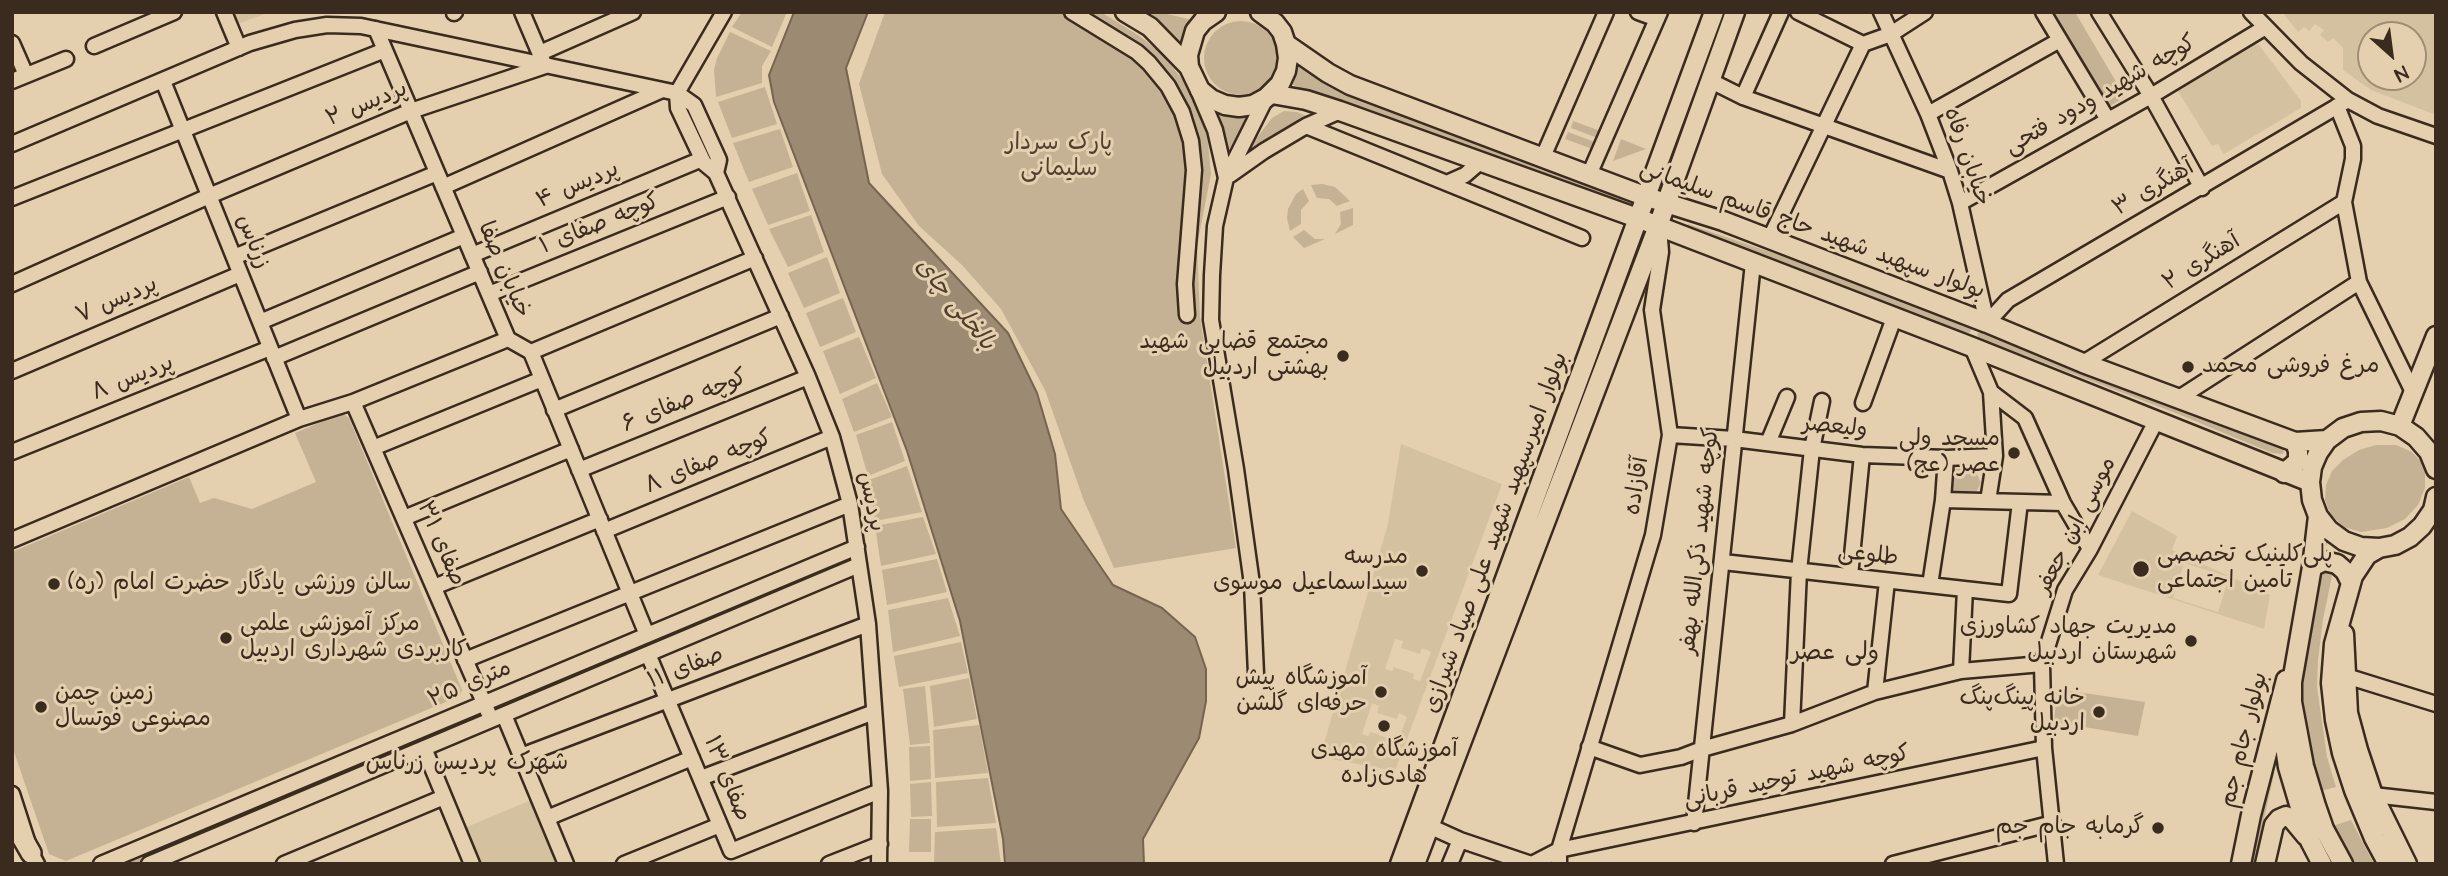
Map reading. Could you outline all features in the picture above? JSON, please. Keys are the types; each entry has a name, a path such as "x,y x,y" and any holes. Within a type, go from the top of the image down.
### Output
{"highway":[{"path":"12,820 34,858"}],"main road":[{"path":"1125,12 1150,26 1191,73 1200,90 1224,105 1239,107 1253,105 1269,96 1280,84 1286,71 1288,58 1281,12"},
{"name":"بولوار سپهبد شهید حاج قاسم سلیمانی","path":"1260,12 1275,23 1284,38 1328,74 1350,85 1647,197 1723,221 2083,363 2295,442 2327,440"},
{"name":"بولوار امیرسپهبد شهید علی صیاد شیرازی","path":"1415,864 1422,824 1714,12"},
{"name":"بولوار امیرسپهبد شهید علی صیاد شیرازی","path":"1400,864 1422,824 1658,226 1735,12"},
{"path":"1191,73 1190,43 1195,31 1212,13"},
{"name":"بولوار سپهبد شهید حاج قاسم سلیمانی","path":"1269,96 1306,100 1340,111 1640,219 1972,347 2310,482"},
{"path":"2400,426 2436,336"},
{"path":"2436,469 2429,452 2416,437 2400,426 2381,421 2361,422 2343,428 2327,440 2312,467 2310,482 2318,516 2329,530 2344,541 2361,547 2395,545 2429,527 2436,497"},
{"path":"2284,473 2298,461 2295,442"},
{"path":"2318,516 2292,682 2295,723 2316,806 2324,830 2343,864"},
{"path":"2379,548 2367,555 2351,583 2334,643 2331,683 2342,753 2354,790 2388,864"},
{"path":"2312,567 2324,561 2337,564 2345,571 2351,583"},
{"path":"2342,614 2348,713 2373,794 2407,864"},
{"name":"بولوار جام جم","path":"2241,864 2300,629"},
{"path":"2279,706 2288,767 2310,841 2322,864"},
{"path":"2264,864 2274,825 2279,819 2286,816 2291,818 2310,841"}],"street":[{"path":"94,46 146,17 174,12"},
{"path":"224,12 239,48"},
{"path":"522,12 542,59"},
{"name":"پردیس ۲","path":"12,284 209,196 542,59 633,12"},
{"path":"12,144 239,48 295,30 327,25 367,22 542,59 677,93 724,12"},
{"path":"1072,12 1143,57 1168,86 1182,112 1191,141 1194,170 1185,284 1187,315"},
{"path":"1543,157 1606,12"},
{"path":"1590,175 1659,16 1638,12"},
{"path":"1742,97 1781,12"},
{"path":"1798,12 1863,44"},
{"name":"خیابان رفاه","path":"1881,12 1928,114 1950,171 1960,202 1987,323"},
{"path":"1769,240 1863,44 1891,34 1925,12"},
{"path":"2043,12 2108,120"},
{"path":"2251,12 2264,28 2343,103 2436,136"},
{"path":"2101,13 2202,188"},
{"name":"خیابان صفا","path":"367,22 385,50 508,339 531,352"},
{"name":"کوچه شهید ودود فتحی","path":"1960,202 2151,96 2264,28"},
{"path":"1928,114 2060,40"},
{"path":"12,43 19,78 66,59"},
{"path":"12,198 385,50"},
{"path":"1191,73 1212,122 1226,178"},
{"path":"1709,80 1742,97 1950,171"},
{"name":"زرناس","path":"163,81 299,419"},
{"path":"234,257 440,180 662,90"},
{"name":"پردیس","path":"677,93 678,108 702,159 716,173 728,197 808,377 832,437 850,504 868,624 880,791 879,864"},
{"name":"پردیس","path":"677,93 694,105 719,160 716,173"},
{"path":"1256,674 1252,584 1211,320 1215,226 1226,178 1269,96"},
{"path":"2343,103 2353,146 2344,202 2359,282 2413,392"},
{"name":"آهنگری ۳","path":"1987,323 2008,300 2343,103"},
{"path":"1226,178 1247,161 1306,126 1340,111"},
{"path":"1306,126 1583,238"},
{"name":"پردیس ۴","path":"472,255 702,159"},
{"path":"1447,183 1465,175 1480,162"},
{"name":"کوچه صفای ۱","path":"489,294 728,197"},
{"name":"آهنگری ۲","path":"2083,363 2344,202"},
{"name":"آقازاده","path":"1559,857 1653,535 1670,435 1652,310 1661,251 1658,226"},
{"path":"260,322 464,236"},
{"path":"647,635 531,352 755,258"},
{"name":"کوچه شهید ذکی‌الله بهفر","path":"1694,823 1753,263"},
{"name":"پردیس ۸","path":"12,452 480,272"},
{"name":"پردیس ۷","path":"12,371 240,274"},
{"path":"2179,398 2359,282"},
{"path":"554,410 781,316"},
{"path":"1863,403 1894,317"},
{"path":"12,540 299,419 354,402 508,339"},
{"path":"1972,347 1991,392 1995,456 1988,501"},
{"name":"کوچه صفای ۶","path":"579,470 808,377"},
{"path":"373,448 542,379"},
{"path":"1991,392 2025,418 2063,503 2090,549"},
{"path":"1768,443 1787,397"},
{"path":"1792,724 1799,571 1812,449 1822,401"},
{"name":"صفای ۳۱","path":"354,402 484,704 497,718 521,756 566,864"},
{"name":"موسی ابن جعفر","path":"2056,864 2044,748 2042,664 2065,590 2090,549 2157,421"},
{"name":"ولیعصر","path":"1670,435 1734,439 1862,455 1946,458 1995,456"},
{"name":"کوچه صفای ۸","path":"433,587 832,437"},
{"path":"404,518 571,449"},
{"path":"1850,576 1862,455"},
{"path":"1930,585 1946,458"},
{"path":"1942,500 2063,503"},
{"name":"طلوعی","path":"1723,562 2009,594 2020,502"},
{"path":"465,660 850,504"},
{"name":"۲۵ متری","path":"101,864 856,548"},
{"name":"۲۵ متری","path":"149,864 859,565"},
{"path":"1875,692 1887,581"},
{"path":"1961,671 1965,589"},
{"name":"صفای ۱۱","path":"521,756 868,624"},
{"name":"صفای ۱۳","path":"648,654 731,851 880,791"},
{"path":"1589,747 1640,765 1681,757 1792,724 1875,692 1961,671 2042,664"},
{"path":"2346,676 2436,704"},
{"path":"701,778 874,712"},
{"path":"424,748 472,864"},
{"name":"کوچه شهید توحید قربانی","path":"1535,863 1694,823 2044,748"},
{"path":"547,818 692,758"},
{"path":"12,793 34,858"},
{"path":"2373,794 2436,803"},
{"path":"284,864 444,797"},
{"path":"1893,864 2053,823"},
{"path":"1422,824 1460,840 1535,863"},
{"path":"624,864 720,825"},
{"path":"1450,864 1460,840"},
{"path":"829,864 880,844"}],"shaded area":[{"path":"229,12 270,12 235,25"},
{"path":"2282,12 2436,12 2436,115 2374,91 2427,91 2427,21 2357,21 2357,80 2343,70 2343,48 2333,38 2328,42 2320,35 2324,30 2315,24 2309,31 2304,27 2298,32"},
{"path":"2253,44 2259,45 2301,101 2301,108 2224,154 2218,144 2212,146 2176,88"},
{"name":"مدرسه سیداسماعیل موسوی","path":"1401,444 1502,484 1395,771 1320,757 1388,524","holes":["1395,639 1403,641 1401,648 1420,654 1422,648 1431,652 1420,681 1413,679 1414,674 1394,667 1392,671 1385,669","1372,703 1379,706 1377,713 1397,719 1399,713 1407,717 1396,746 1389,744 1390,739 1371,732 1368,736 1362,734"]},
{"name":"پلی‌کلینیک تخصصی تامین اجتماعی","path":"2132,511 2177,536 2172,550 2270,595 2264,629 2098,575","holes":["2184,563 2229,577 2218,612 2173,598"]},
{"path":"531,800 557,864 477,864 462,829"}],"green space":[{"path":"742,12 787,12 772,47 732,27"},
{"name":"پارک سردار سلیمانی","path":"885,12 1101,12 1141,37 1164,56 1185,83 1199,105 1208,142 1211,174 1197,246 1200,317 1236,548 1114,568 1084,501 1045,390 1001,309 962,265 919,226 882,174 859,84"},
{"path":"1144,12 1159,12 1192,20 1181,44"},
{"path":"1723,12 1728,12 1687,124 1681,128"},
{"path":"2050,12 2075,12 2125,97 2107,108"},
{"path":"1241,21 1262,27 1272,37 1278,58 1272,79 1262,89 1241,95 1220,89 1210,79 1204,58 1210,37 1220,27"},
{"path":"730,32 771,51 762,66 762,83 716,97 714,70"},
{"path":"1299,64 1388,110 1623,202 1621,204 1290,84"},
{"path":"765,87 777,124 732,138 718,102"},
{"path":"1284,111 1297,112 1312,118 1275,135 1250,152 1252,144 1272,118"},
{"path":"1218,112 1229,116 1248,116 1249,121 1226,154 1215,114"},
{"path":"1573,121 1606,133 1603,140 1571,128"},
{"path":"780,129 793,167 749,182 733,143"},
{"path":"1568,132 1600,144 1598,151 1565,139"},
{"path":"1621,139 1646,149 1613,161"},
{"path":"797,173 810,211 768,225 752,189"},
{"path":"1311,185 1335,187 1350,201 1337,206 1329,199 1317,198"},
{"path":"1303,189 1309,201 1301,210 1301,224 1290,231 1288,209 1296,194"},
{"path":"1353,208 1353,225 1335,234 1341,224 1340,212"},
{"path":"811,215 824,252 788,267 769,229"},
{"path":"1688,224 1793,260 1968,325 1972,329 1969,333 1960,332 1690,229"},
{"path":"1304,230 1315,239 1325,239 1304,248 1293,237"},
{"path":"827,257 840,293 804,308 788,273"},
{"path":"1629,269 1632,270 1438,789 1446,752"},
{"path":"843,298 856,332 820,347 806,313"},
{"path":"1980,331 2280,446 2283,454 2272,453 1979,338 1977,335"},
{"path":"859,337 876,378 840,394 823,351"},
{"path":"877,383 892,417 854,432 842,399"},
{"name":"مرکز آموزشی علمی کاربردی شهرداری اردبیل","path":"342,413 349,418 462,690 460,696 66,861 49,854 12,746 12,552 189,477 200,503 214,498 252,509 316,482 295,433"},
{"path":"892,422 905,461 868,476 856,435"},
{"path":"2376,445 2396,445 2412,452 2425,471 2425,488 2418,505 2405,519 2387,528 2361,532 2344,527 2330,514 2325,500 2326,485 2332,471 2343,460 2359,450"},
{"path":"907,466 922,512 875,521 869,480"},
{"path":"1969,467 1976,472 1981,483 1976,492 1953,494 1949,490 1953,470"},
{"path":"923,517 936,554 881,566 875,526"},
{"path":"937,559 947,592 887,605 882,570"},
{"path":"2325,569 2333,571 2323,619 2317,687 2327,757 2336,787 2320,791 2305,727 2303,659 2314,600"},
{"path":"805,576 807,581 494,711 492,707"},
{"path":"948,598 960,636 893,652 888,610"},
{"path":"961,642 968,673 899,687 894,656"},
{"path":"969,678 977,719 934,727 930,686"},
{"path":"925,686 930,743 910,745 903,689"},
{"name":"خانه پینگ‌پنگ اردبیل","path":"2057,689 2145,702 2138,736 2054,722"},
{"path":"476,713 479,719 135,864 119,864"},
{"path":"979,725 988,773 935,778 933,730"},
{"path":"930,746 931,779 910,781 909,747"},
{"path":"2273,768 2274,774 2254,864 2245,864"},
{"path":"988,778 996,823 937,827 936,782"},
{"path":"931,782 932,816 911,817 910,784"},
{"path":"910,819 931,819 931,852 909,852"},
{"path":"2351,820 2374,864 2353,864 2332,826"},
{"path":"996,828 1001,864 934,864 935,832"}],"water":[{"name":"بالخلی چای","path":"794,12 868,12 846,68 869,183 1008,333 1037,393 1055,454 1061,509 1113,585 1162,608 1195,637 1206,669 1206,701 1199,738 1143,839 1144,864 1005,864 1003,839 960,621 907,451 774,102 769,75"}],"place":[{"name":"مجتمع قضایی شهید بهشتی اردبیل","path":"1343,356"},
{"name":"مرغ فروشی محمد","path":"2188,367"},
{"name":"مسجد ولی عصر (عج)","path":"2014,453"},
{"name":"پلی‌کلینیک تخصصی تامین اجتماعی","path":"2141,569"},
{"name":"مدرسه سیداسماعیل موسوی","path":"1422,571"},
{"name":"سالن ورزشی یادگار حضرت امام (ره)","path":"54,584"},
{"name":"مرکز آموزشی علمی کاربردی شهرداری اردبیل","path":"226,638"},
{"name":"مدیریت جهاد کشاورزی شهرستان اردبیل","path":"2191,641"},
{"name":"آموزشگاه پیش حرفه‌ای گلشن","path":"1381,692"},
{"name":"زمین چمن مصنوعی فوتسال","path":"41,707"},
{"name":"خانه پینگ‌پنگ اردبیل","path":"2099,712"},
{"name":"آموزشگاه مهدی هادی‌زاده","path":"1384,726"},
{"name":"گرمابه جام جم","path":"2158,828"}],"district":[{"name":"ولی عصر","path":"1835,654"},
{"name":"شهرک پردیس زرناس","path":"467,764"}]}
